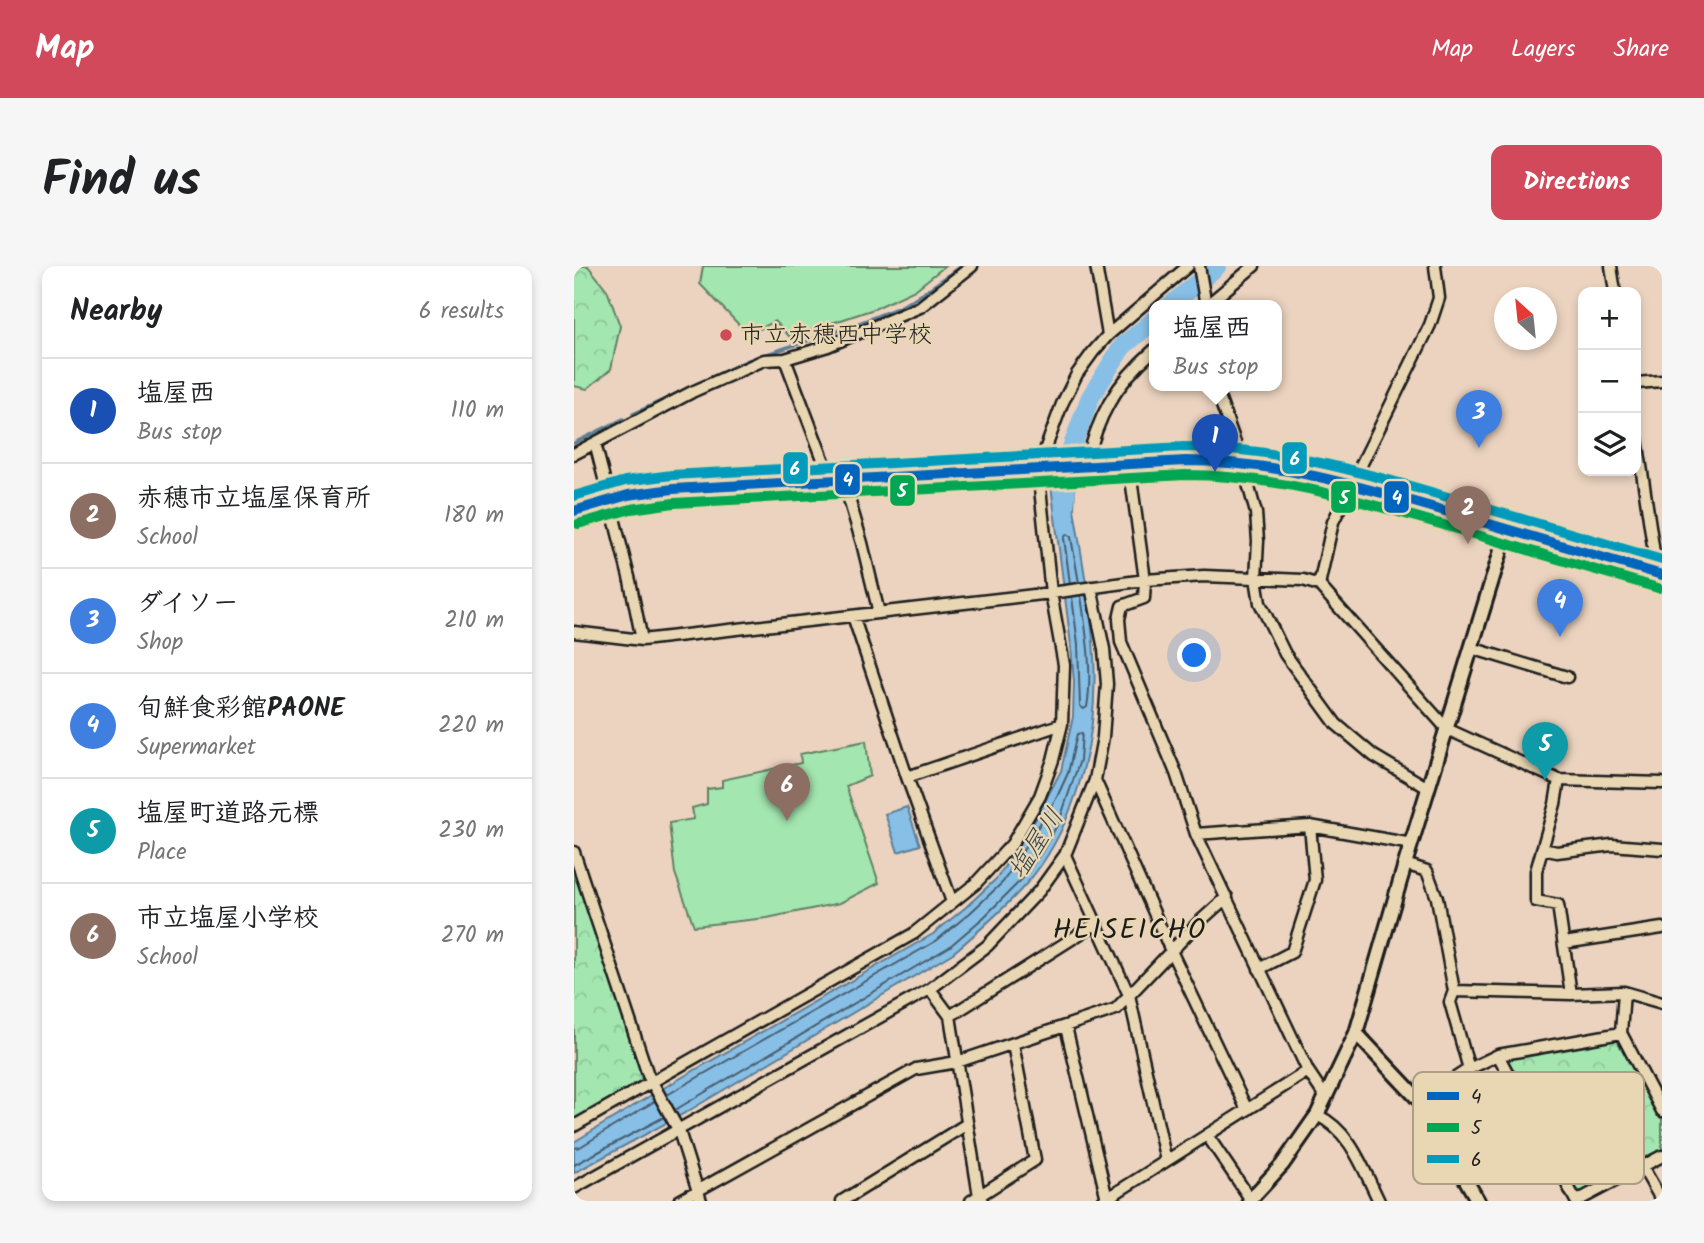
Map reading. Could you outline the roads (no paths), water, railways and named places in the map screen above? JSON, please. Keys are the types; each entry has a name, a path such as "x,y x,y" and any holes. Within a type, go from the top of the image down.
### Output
{"highway":[{"path":"574,511 609,499 673,489 1185,461 1242,462 1306,472 1350,483 1659,574"}],"street":[{"path":"574,454 692,392 764,360 785,359 828,346 920,307 972,266"},
{"path":"1096,266 1108,335"},
{"path":"574,1126 913,934 975,884 1012,844 1040,796 1054,760 1062,724 1064,665 1051,593 1038,469 1062,404 1093,352 1108,335 1188,266"},
{"path":"1199,266 1205,300"},
{"path":"1213,300 1254,266"},
{"path":"1320,586 1333,522 1430,325 1439,298 1435,266"},
{"path":"1611,266 1614,287"},
{"path":"1086,466 1096,426 1103,413 1120,385 1149,355"},
{"path":"785,359 862,543 879,613"},
{"path":"1641,383 1662,381"},
{"path":"1217,391 1242,462 1256,513 1256,578 1260,603 1285,654 1329,716 1374,756 1428,788"},
{"path":"595,443 642,640"},
{"path":"1641,463 1659,574"},
{"path":"1129,464 1145,580 1144,598 1122,606 1119,618 1121,642 1176,773 1196,834 1308,1071 1326,1098"},
{"path":"1207,1135 1250,1200 1282,1165 1326,1098 1356,1033 1508,528"},
{"path":"574,632 642,640 1145,580 1205,576 1303,580 1320,586 1447,729 1559,780 1662,783"},
{"path":"574,1188 930,989 987,946 1039,891 1065,855 1095,780 1103,737 1107,684 1104,649 1091,587"},
{"path":"853,616 952,902"},
{"path":"1471,648 1567,677"},
{"path":"907,777 1062,724"},
{"path":"1095,780 1171,951 1247,1110"},
{"path":"1559,780 1536,872 1536,901 1558,905 1571,994"},
{"path":"1196,834 1310,826 1412,845"},
{"path":"1259,969 1292,952 1315,880 1310,826"},
{"path":"1542,849 1558,852 1612,845 1662,849"},
{"path":"574,852 649,1075 679,1131 701,1201"},
{"path":"1065,855 1129,996 1166,1161"},
{"path":"1405,864 1427,871 1437,898 1454,991 1450,1002 1469,1069"},
{"path":"680,1201 916,1069 957,1062 1115,1009 1198,923 1227,897"},
{"path":"950,1016 1097,923"},
{"path":"1564,943 1662,928"},
{"path":"930,989 950,1016 977,1199 1035,1160 1013,1044"},
{"path":"1454,991 1571,994 1624,992 1662,1003"},
{"path":"1624,992 1621,1032 1642,1072"},
{"path":"1066,1027 1105,1200 1308,1071"},
{"path":"1464,1072 1498,1055 1621,1032"},
{"path":"1356,1033 1413,1094"},
{"path":"1498,1055 1507,1072"},
{"path":"1644,1076 1662,1111"},
{"path":"1317,1115 1344,1133 1380,1201"},
{"path":"842,1201 854,1198 967,1124"},
{"path":"1644,1165 1662,1156"},
{"path":"1644,1170 1662,1201"},
{"path":"1468,1184 1478,1201"},
{"path":"1567,1184 1576,1201 1608,1184"}],"water":[{"path":"1075,484 1074,509 1091,617 1095,687 1086,757 1076,794 1062,829 1043,863 1001,910 953,953 685,1113 574,1173 574,1142 933,934 997,878 1034,822 1061,771 1073,717 1071,645 1051,485"},
{"path":"907,807 920,845 898,852 885,814"}],"waterway":[{"path":"633,414 746,361 900,307 962,266"},
{"name":"塩屋川","path":"1177,300 1217,266"},
{"name":"塩屋川","path":"1064,511 1070,452 1090,398 1122,347 1149,324"},
{"path":"574,443 623,419"}],"place":[{"name":"市立赤穂西中学校","path":"726,335"},
{"name":"ダイソー","path":"1479,448"},
{"name":"塩屋西","path":"1215,472"},
{"name":"赤穂市立塩屋保育所","path":"1468,544"},
{"name":"旬鮮食彩館PAONE","path":"1560,637"},
{"name":"塩屋町道路元標","path":"1545,780"},
{"name":"市立塩屋小学校","path":"787,821"}],"district":[{"name":"HEISEICHO","path":"1130,930"}]}
